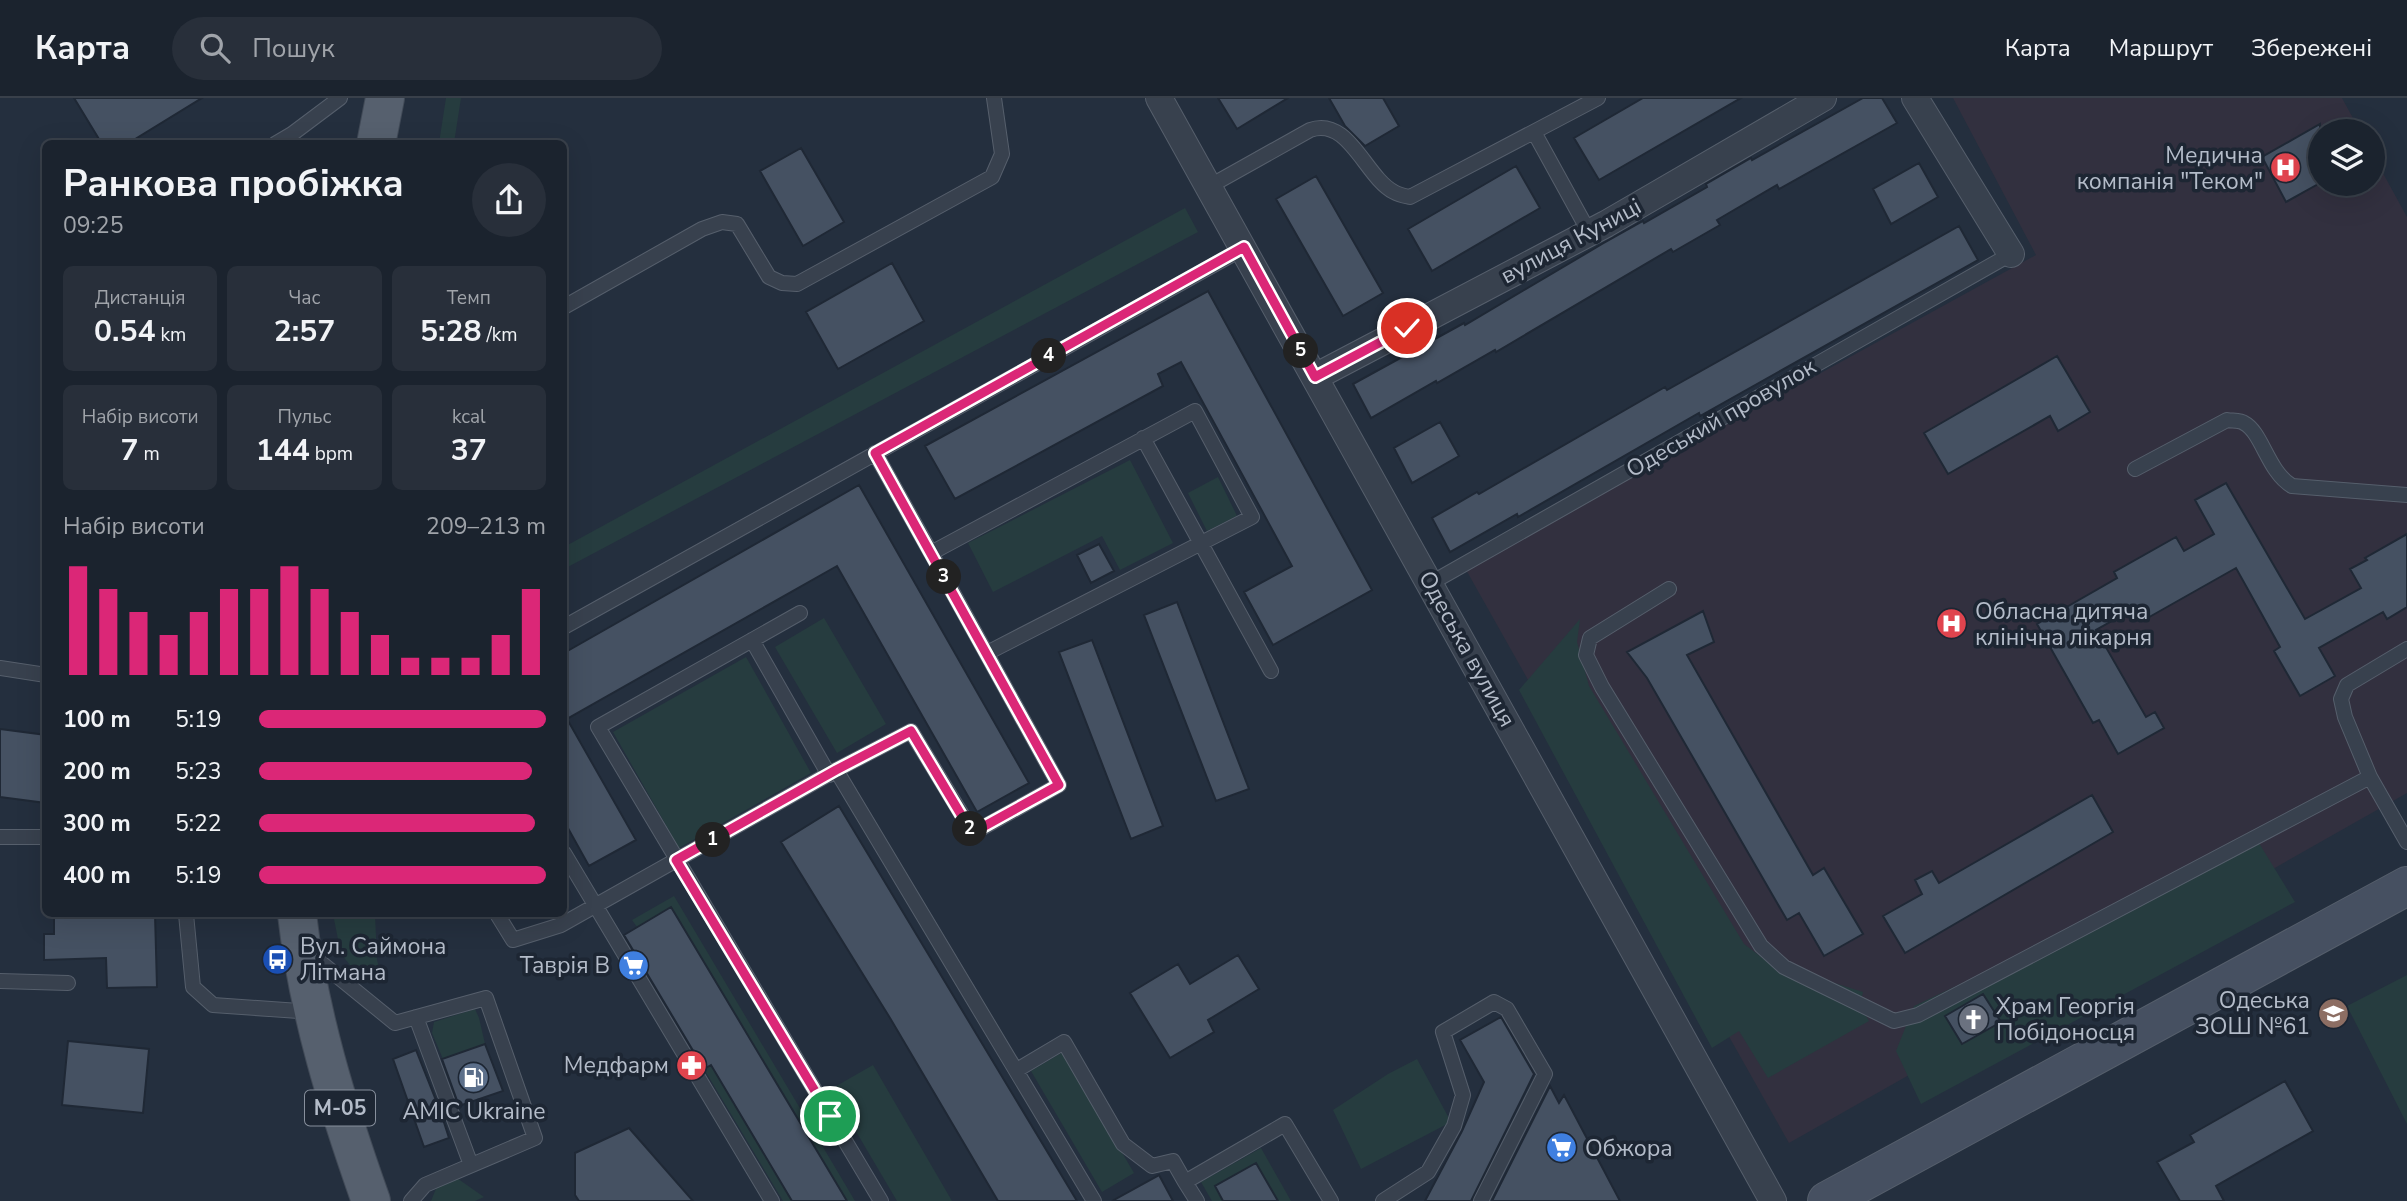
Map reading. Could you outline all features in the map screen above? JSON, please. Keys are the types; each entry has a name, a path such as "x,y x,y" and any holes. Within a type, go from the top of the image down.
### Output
{"main road":[{"path":"377,140 385,98"},
{"path":"1827,1201 2407,887"},
{"name":"М-05","path":"299,925 315,1013 339,1104 371,1201"}],"street":[{"name":"Одеська вулиця","path":"1159,98 1773,1201"},
{"name":"вулиця Куниці","path":"1315,377 1589,232 1822,98"},
{"path":"1915,98 2011,254"}],"lane":[{"path":"282,140 340,98"},
{"path":"567,305 702,229 722,222 737,224 769,277 782,283 797,284 992,177 1002,154 994,98"},
{"path":"1210,186 1321,126 1339,134 1392,192 1410,197 1598,98"},
{"path":"1534,132 1589,232"},
{"path":"567,625 1244,247"},
{"name":"Одеський провулок","path":"1431,583 2011,254"},
{"path":"931,553 1195,411 1252,517 987,653"},
{"path":"2135,469 2227,420 2243,422 2252,429 2281,480 2292,486 2407,495"},
{"path":"1143,438 1271,671"},
{"path":"499,917 513,940 561,925 911,731 972,833 1059,785 875,453"},
{"path":"1669,589 1590,638 1586,655 1602,687 1761,946 1784,967 1894,1021 1918,1015 2370,776"},
{"path":"800,613 598,727 881,1201"},
{"path":"752,640 1017,1070 1094,1201"},
{"path":"2407,649 2347,685 2341,699 2345,717 2370,776 2407,842"},
{"path":"0,668 42,674"},
{"path":"0,837 42,837"},
{"path":"567,858 772,1201"},
{"path":"186,917 193,988 202,997 214,1005 315,1013"},
{"path":"299,925 395,1023 486,998 535,1138 425,1185 411,1201"},
{"path":"0,981 68,983"},
{"path":"1383,1201 1428,1172 1454,1126 1463,1096 1443,1032 1494,1002 1507,1009 1545,1074 1481,1201"},
{"path":"416,1017 471,1164"},
{"path":"1017,1070 1063,1042 1123,1144 1152,1166 1173,1161 1196,1201"},
{"path":"1185,1182 1286,1124 1331,1201"}],"shaded area":[{"name":"Обласна дитяча клінічна лікарня","path":"1953,98 2342,98 2353,119 2308,119 2308,196 2385,196 2385,177 2407,217 2407,793 1789,1143 1465,568 2036,255"}],"green space":[{"path":"446,98 461,98 454,140 439,140"},
{"path":"1185,208 1198,232 567,567 567,545"},
{"path":"1130,460 1173,543 1120,570 1102,536 993,592 968,543"},
{"path":"1218,477 1237,516 1207,531 1188,493"},
{"path":"824,618 886,724 837,753 775,647"},
{"path":"1580,619 1577,642 1589,686 1744,944 1768,962 1863,992 1860,1005 1869,1021 1768,1078 1739,1031 1712,1048 1519,690"},
{"path":"746,657 811,773 679,848 613,732"},
{"path":"2259,843 2295,902 1921,1104 1896,1051 1914,1006"},
{"path":"674,896 855,1201 847,1201 671,907 637,927 632,920"},
{"path":"334,917 375,917 377,960 381,974 364,982 341,954"},
{"path":"2407,975 2407,1124 2347,1006"},
{"path":"475,1009 485,1044 443,1059 432,1033 434,1022"},
{"path":"1063,1052 1134,1173 1102,1192 1031,1071"},
{"path":"1417,1059 1451,1122 1361,1169 1333,1110 1388,1074"},
{"path":"711,1065 792,1201 783,1201 704,1069"},
{"path":"873,1065 952,1201 897,1201 831,1089"},
{"path":"1261,1148 1291,1201 1278,1201 1256,1163 1215,1186 1223,1201 1212,1201 1201,1182"},
{"path":"444,1169 484,1197 475,1201 431,1201"}],"building":[{"path":"74,98 202,98 134,140 100,140"},
{"path":"1218,98 1288,98 1237,129"},
{"path":"1329,98 1383,98 1399,126 1365,146 1345,126"},
{"path":"1643,98 1741,98 1599,180 1574,138"},
{"path":"1863,98 1882,98 1897,123 1779,189 1777,185 1717,220 1720,225 1673,252 1671,249 1496,352 1495,350 1437,383 1436,381 1371,418 1353,384 1464,323 1465,325 1602,244 1707,187 1706,184 1751,158 1752,160"},
{"path":"2308,131 2308,190 2286,202 2262,157"},
{"path":"801,148 844,222 803,246 760,171"},
{"path":"1919,163 1938,197 1891,224 1873,189"},
{"path":"1516,166 1540,208 1432,271 1408,229"},
{"path":"1316,176 1383,293 1343,316 1276,199"},
{"path":"1959,226 1978,260 1700,416 1699,413 1518,517 1517,514 1450,552 1432,518"},
{"path":"892,263 924,321 838,369 806,312"},
{"path":"1208,291 1372,590 1273,645 1244,592 1292,566 1181,362 1158,374 1163,386 955,499 925,446"},
{"path":"2057,356 2090,412 2058,431 2050,416 1948,474 1924,433"},
{"path":"1440,422 1459,456 1412,483 1394,448"},
{"path":"2226,483 2305,619 2361,588 2350,569 2407,534 2407,607 2387,619 2383,612 2319,648 2335,676 2300,696 2274,651 2280,647 2236,568 2144,620 2137,607 2096,630 2146,717 2155,712 2164,728 2118,754 2099,720 2093,723 2037,624 2117,578 2114,572 2176,537 2184,551 2214,534 2195,500"},
{"path":"859,485 1029,783 977,812 837,566 567,719 567,651"},
{"path":"1099,544 1114,571 1091,583 1077,555"},
{"path":"1177,602 1249,789 1216,801 1144,615"},
{"path":"1703,611 1714,642 1687,655 1813,875 1824,868 1863,934 1824,956 1799,913 1787,920 1647,678 1627,652"},
{"path":"1092,640 1163,826 1131,839 1059,652"},
{"path":"567,719 636,840 589,866 567,826"},
{"path":"0,729 42,734 42,802 0,797"},
{"path":"2092,795 2113,832 1905,953 1883,916 1922,894 1915,880 1932,871 1939,883"},
{"path":"839,806 1077,1201 998,1201 890,1018 781,842"},
{"path":"671,907 847,1201 792,1201 711,1065 704,1069 624,935"},
{"path":"54,917 155,917 157,987 107,988 106,958 44,960 44,934 54,934"},
{"path":"1238,955 1259,989 1208,1020 1214,1032 1170,1058 1130,993 1178,964 1190,984"},
{"name":"Храм Георгія Побідоносця","path":"1983,994 2001,1022 1962,1044 1945,1016"},
{"path":"1501,1017 1534,1074 1471,1201 1425,1201 1484,1082 1460,1040"},
{"path":"68,1041 149,1049 143,1113 62,1105"},
{"path":"485,1044 503,1091 459,1106 442,1059"},
{"path":"416,1050 449,1138 424,1147 393,1059"},
{"path":"2285,1081 2313,1131 2216,1186 2224,1201 2180,1201 2157,1162 2194,1142 2190,1135"},
{"name":"Обжора","path":"1550,1086 1559,1103 1564,1095 1620,1201 1492,1201"},
{"path":"629,1128 693,1201 579,1201 575,1195 575,1153"},
{"path":"1256,1163 1278,1201 1223,1201 1215,1186"},
{"path":"1159,1175 1173,1201 1112,1201"}],"place":[{"name":"Медична компанія \"Теком\"","path":"2286,168"},
{"name":"Обласна дитяча клінічна лікарня","path":"1952,624"},
{"name":"Вул. Саймона Літмана","path":"277,959"},
{"name":"Таврія В","path":"633,965"},
{"name":"Одеська ЗОШ №61","path":"2333,1013"},
{"name":"Храм Георгія Побідоносця","path":"1973,1019"},
{"name":"Медфарм","path":"692,1065"},
{"name":"AMIC Ukraine","path":"474,1077"},
{"name":"Обжора","path":"1562,1148"}],"route":[{"path":"830,1116 676,860 911,731 972,833 1059,785 875,453 1244,247 1315,377 1407,328"}]}
